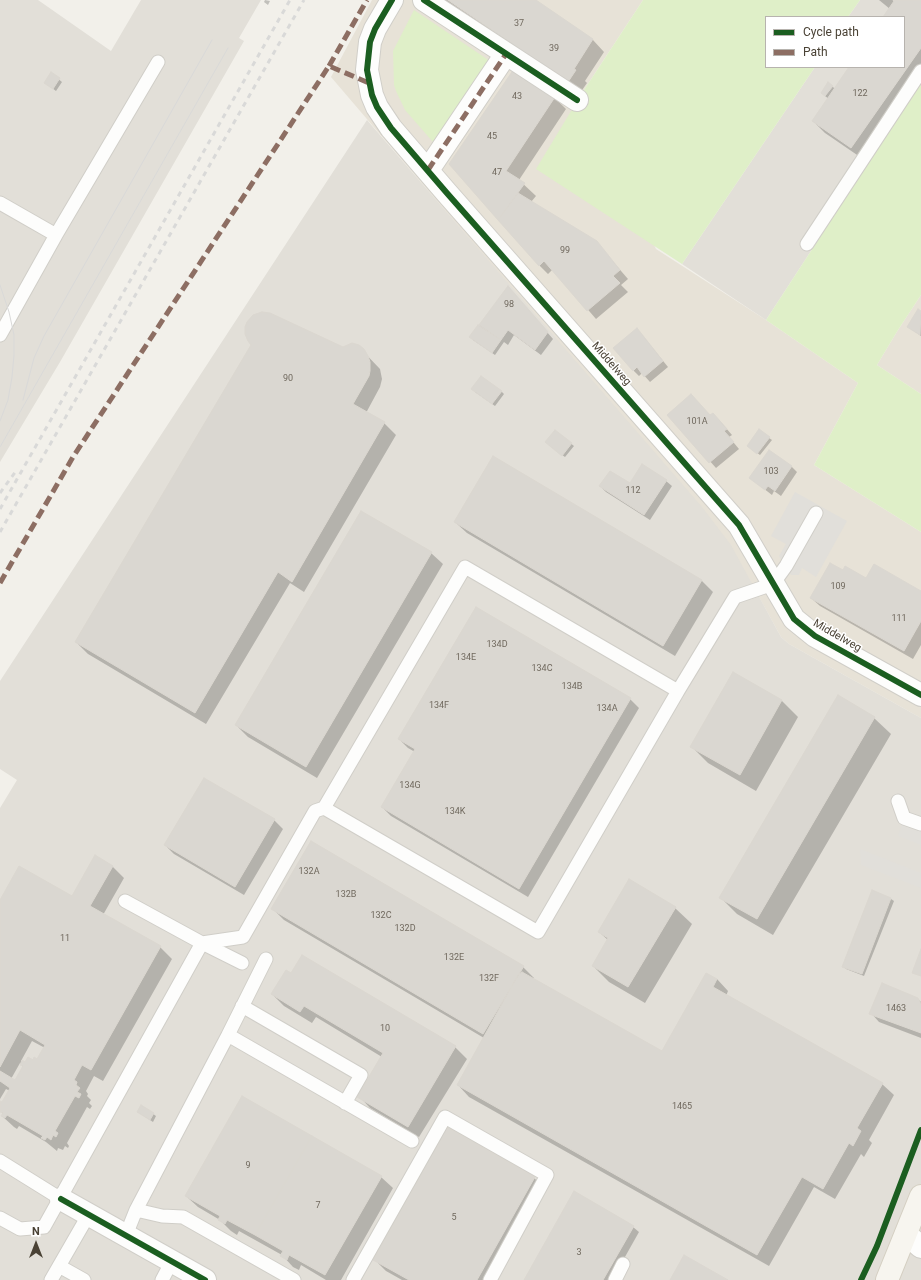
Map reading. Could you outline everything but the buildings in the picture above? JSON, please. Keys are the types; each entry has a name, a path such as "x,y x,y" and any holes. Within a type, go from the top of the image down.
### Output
{"main road":[{"path":"887,1280 914,1241 921,1196"}],"street":[{"name":"Middelweg","path":"392,0 375,29 370,42 367,70 369,83 377,107 391,128 726,510 747,537 794,619 808,632 921,695"},
{"path":"424,0 577,100"},
{"path":"428,170 506,54"},
{"path":"61,1199 172,1261 201,1279"}],"lane":[{"path":"0,335 56,235 158,62"},
{"path":"807,244 921,71"},
{"path":"0,203 56,235"},
{"path":"324,808 538,932 678,691 735,597 773,584 786,566 816,513"},
{"path":"202,943 243,937 315,811 324,808 465,567 678,691"},
{"path":"898,801 904,818 921,824"},
{"path":"126,900 202,943 242,963"},
{"path":"0,1218 20,1230 44,1227 61,1199 202,943"},
{"path":"126,1236 136,1210 228,1035 266,959"},
{"path":"242,1006 361,1075 345,1102"},
{"path":"228,1035 412,1141"},
{"path":"353,1280 445,1117 547,1175 490,1280"},
{"path":"0,1161 61,1199"},
{"path":"136,1210 162,1216 183,1217 294,1280"},
{"path":"51,1280 89,1214"},
{"path":"162,1280 172,1261"},
{"path":"615,1280 623,1264"},
{"path":"59,1266 84,1280"}],"shaded area":[{"path":"0,0 38,0 111,51 141,0 261,0 239,38 244,41 60,362 0,462"},
{"path":"372,0 643,0 582,93 656,249 766,320 858,383 814,465 921,532 921,718 789,644 781,637 752,584 507,283 331,77"},
{"path":"860,0 921,0 921,82 766,320 682,264 814,68 905,68 905,16 849,16"},
{"path":"367,120 702,507 731,545 781,637 789,644 921,718 921,1280 0,1280 0,808 17,780 0,769 0,681"},
{"path":"921,295 921,394 877,365"},
{"path":"795,492 847,521 816,577 802,568 799,575 791,575 779,556 786,544 771,536"},
{"path":"903,822 921,828 921,845 898,836"},
{"path":"860,849 921,873 921,888 861,865"}],"green space":[{"path":"643,0 860,0 849,16 765,16 765,68 814,68 682,264 536,169 582,93"},
{"path":"414,10 490,61 433,142 405,110 394,85 393,51"},
{"path":"921,82 921,295 877,365 921,394 921,532 814,465 858,383 766,320"}],"tram line":[{"path":"23,400 34,358 44,336 212,40"},
{"path":"0,447 228,48"},
{"path":"0,285 9,312 14,335 12,377 8,400 0,421"}],"railway":[{"path":"0,509 290,0"},
{"path":"0,532 304,0"},
{"path":"0,493 16,471"}],"marked path":[{"path":"329,66 367,0"},
{"path":"428,170 506,54"},
{"path":"0,583 73,457 329,66 369,83"}],"cycle path":[{"path":"392,0 375,29 370,42 367,70 372,95 377,107 391,128 739,525 794,619 815,636 921,695"},
{"path":"424,0 577,100"},
{"path":"861,1280 877,1246 921,1130"},
{"path":"61,1199 205,1280"}]}
